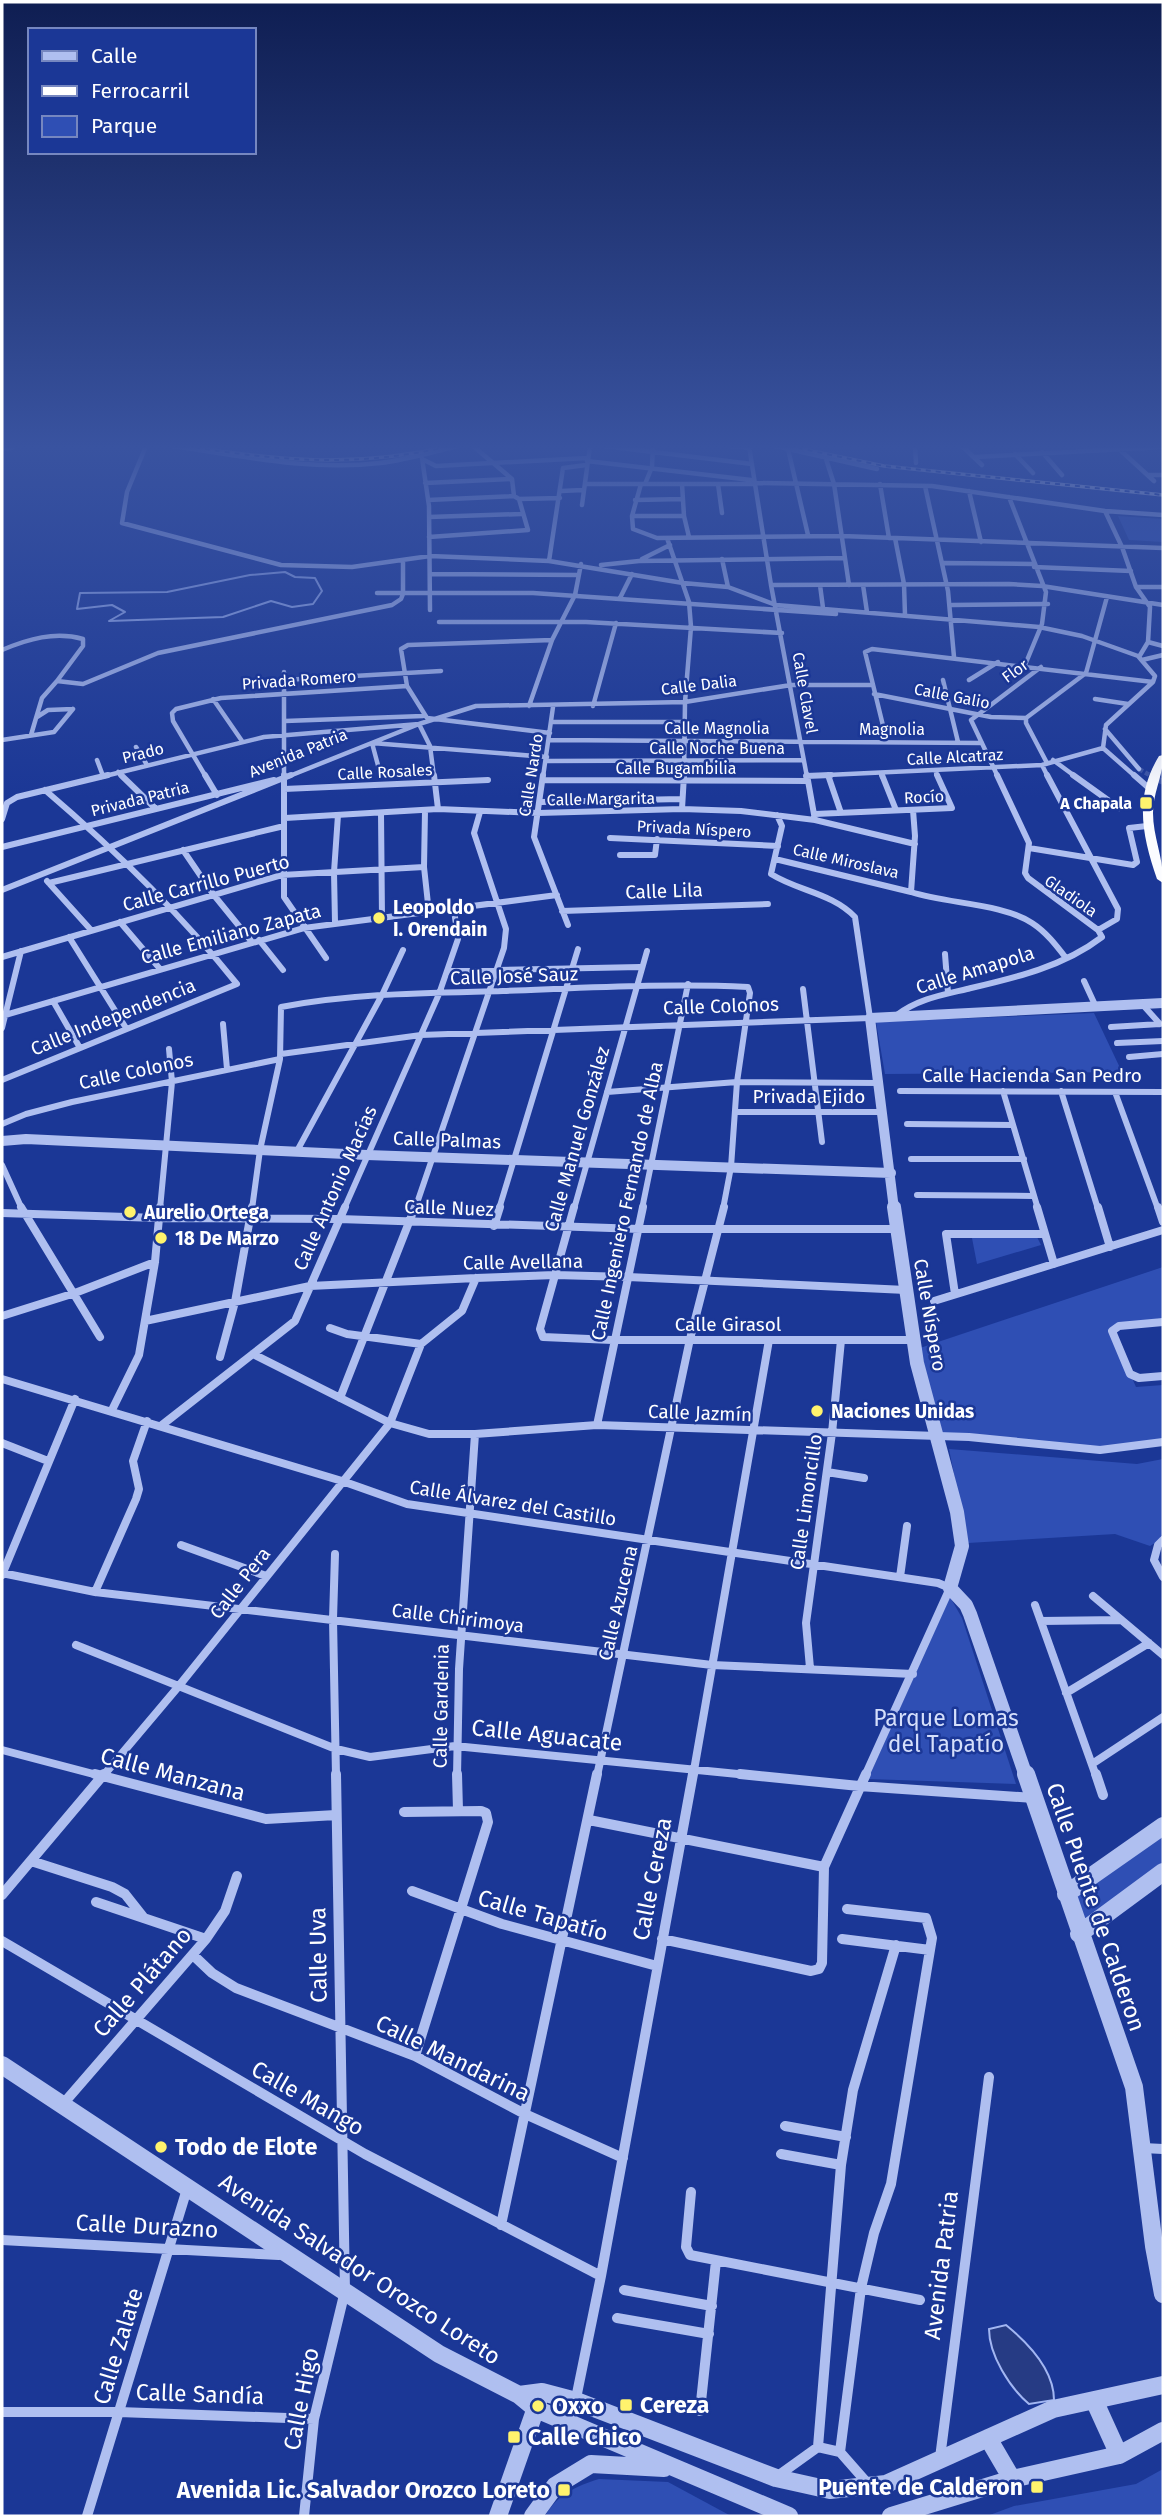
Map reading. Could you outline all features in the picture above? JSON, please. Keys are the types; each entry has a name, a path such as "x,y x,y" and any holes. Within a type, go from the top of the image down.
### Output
{"highway":[{"path":"1163,758 1150,789 1145,810 1147,826 1163,879"}],"street":[{"path":"275,564 352,567 377,564"},
{"path":"57,681 83,684 158,653 300,621 386,607 401,599 403,594 403,564"},
{"path":"430,564 430,610"},
{"path":"576,564 683,583 728,587 777,607 823,608 954,620"},
{"path":"529,706 552,640 575,595 581,564"},
{"path":"592,566 615,564"},
{"path":"678,564 689,602 691,627 685,702 687,722 682,809"},
{"path":"723,564 728,587"},
{"name":"Calle Clavel","path":"769,564 815,817"},
{"path":"846,564 849,584"},
{"path":"899,564 904,584 905,615"},
{"path":"944,564 954,620 954,657"},
{"path":"967,564 1131,571"},
{"path":"1128,564 1136,587 1150,607 1148,642 1141,658"},
{"path":"1025,665 1048,604 1047,592 1034,565"},
{"path":"430,574 578,575"},
{"path":"620,598 632,574"},
{"path":"771,585 1042,586 1163,606"},
{"path":"820,585 823,608"},
{"path":"863,585 867,612"},
{"path":"1136,587 1163,587"},
{"path":"377,593 575,595 954,620 1039,627 1141,658 1163,655"},
{"path":"1100,933 1117,919 1119,914 1026,723 1027,718 1086,673 1107,597"},
{"path":"952,605 1048,604"},
{"path":"439,622 561,621 782,633"},
{"path":"593,705 616,623"},
{"path":"2,650 13,644 70,635 83,639 83,646 41,698 32,735"},
{"path":"423,716 407,686 403,647 552,640"},
{"path":"1148,642 1163,646"},
{"path":"887,742 874,694 865,652 867,650 893,650 1153,682"},
{"path":"1141,658 1155,676 1153,682 1105,729 1103,748 1150,789"},
{"path":"970,680 998,662"},
{"name":"Flor","path":"974,717 1041,667"},
{"path":"326,958 284,898 284,676 441,671"},
{"path":"943,680 958,742"},
{"name":"Calle Dalia","path":"529,706 685,702 791,685 873,685"},
{"name":"Privada Romero","path":"192,754 172,717 176,709 193,703 284,692 407,686"},
{"path":"220,689 221,698"},
{"name":"Calle Galio","path":"874,694 951,708 974,717 1027,718"},
{"path":"213,699 242,741"},
{"path":"1096,699 1128,704"},
{"name":"Avenida Patria","path":"2,890 419,724 476,706 529,706"},
{"name":"Calle Nardo","path":"553,707 534,837 568,925"},
{"path":"2,740 57,731 73,709 48,710 37,717"},
{"path":"285,721 423,716 432,720"},
{"name":"Gladiola","path":"974,717 982,743 1029,848 1025,873 1031,883 1100,933"},
{"name":"Calle Magnolia","path":"432,720 549,737 686,741 801,740"},
{"path":"551,722 687,722"},
{"path":"419,724 430,746 438,810"},
{"name":"Prado","path":"2,819 9,801 242,741 285,733 419,724"},
{"path":"1105,729 1139,769"},
{"name":"Magnolia","path":"801,740 982,743"},
{"path":"372,743 379,769"},
{"name":"Calle Noche Buena","path":"372,743 430,746 547,759 803,760"},
{"path":"136,747 146,765"},
{"name":"Calle Alcatraz","path":"807,779 828,775 1047,762 1103,748"},
{"path":"192,754 217,795"},
{"path":"97,760 103,776"},
{"path":"1047,762 1119,808"},
{"name":"Rocío","path":"815,817 952,807 935,770"},
{"path":"118,772 156,809"},
{"path":"881,773 896,810"},
{"path":"828,775 841,813"},
{"name":"Privada Patria","path":"2,847 285,779"},
{"name":"Calle Bugambilia","path":"544,780 807,779"},
{"name":"Calle Rosales","path":"284,789 488,780"},
{"path":"45,790 111,847 213,954"},
{"path":"541,802 681,799"},
{"name":"Calle Margarita","path":"285,818 438,810 538,813 682,809 815,817 915,844"},
{"path":"911,892 915,844 913,810"},
{"path":"425,811 424,867 429,913"},
{"path":"340,1398 367,1336 435,1157 506,939 498,902 474,834 480,812"},
{"path":"381,813 382,918"},
{"path":"335,923 334,872 338,815"},
{"path":"775,859 782,826 777,815"},
{"path":"49,883 284,826"},
{"path":"1029,848 1136,864 1129,828 1147,826"},
{"name":"Privada Níspero","path":"610,838 778,846"},
{"path":"620,855 655,855 657,839"},
{"path":"183,850 214,894 283,970"},
{"name":"Calle Miroslava","path":"775,859 937,900 1011,912 1045,930 1066,958"},
{"name":"Calle Níspero","path":"662,1939 811,1971 819,1969 822,1963 824,1867 950,1588 962,1546 957,1512 935,1436 913,1340 896,1229 891,1173 881,1112 880,1083 855,917 845,906 773,876 770,869 775,859"},
{"name":"Calle Carrillo Puerto","path":"2,957 282,876 424,867"},
{"path":"41,874 91,930"},
{"name":"Calle Emiliano Zapata","path":"4,1015 304,928 556,895"},
{"name":"Calle Lila","path":"562,911 768,904"},
{"name":"Calle Antonio Macías","path":"162,1425 296,1321 366,1155 439,994 458,939 454,910"},
{"path":"120,922 160,969"},
{"name":"Calle Amapola","path":"895,1016 906,1007 948,993 1010,979 1066,958 1100,933"},
{"path":"69,937 126,1028"},
{"path":"494,1226 568,990 578,949"},
{"path":"297,1151 404,950"},
{"path":"2,1028 21,951"},
{"name":"Calle Manuel González","path":"543,1337 540,1329 567,1228 627,1027 640,967 647,951"},
{"name":"Calle Independencia","path":"2,1080 237,984 213,954"},
{"path":"945,954 948,993"},
{"path":"447,971 640,967"},
{"path":"1084,981 1097,1007"},
{"name":"Calle José Sauz","path":"281,1057 282,1007 318,1000 382,995 688,984 748,987"},
{"name":"Calle Ingeniero Fernando de Alba","path":"597,1425 612,1340 640,1229 683,1025 688,984"},
{"name":"Calle Azucena","path":"501,2225 690,1339 720,1228 731,1167 737,1082 750,993 748,987"},
{"path":"803,989 822,1142"},
{"path":"53,1000 80,1048"},
{"name":"Calle Colonos","path":"2,1124 26,1114 61,1105 281,1057 421,1035 870,1018 1163,1003"},
{"path":"1142,1004 1162,1025"},
{"path":"223,1024 227,1069"},
{"path":"1111,1027 1162,1025"},
{"path":"1117,1044 1163,1041"},
{"path":"112,1410 139,1355 155,1262 172,1082 169,1049"},
{"path":"1129,1057 1163,1054"},
{"path":"220,1357 235,1302 251,1218 260,1150 281,1057"},
{"path":"607,1092 737,1082 880,1083"},
{"name":"Calle Hacienda San Pedro","path":"900,1091 1162,1092"},
{"path":"1003,1091 1054,1264"},
{"path":"1061,1091 1110,1247"},
{"path":"1115,1091 1163,1222"},
{"name":"Privada Ejido","path":"736,1112 881,1112"},
{"path":"907,1124 1013,1125"},
{"name":"Calle Palmas","path":"2,1144 26,1139 366,1155 891,1173"},
{"path":"911,1159 1024,1160"},
{"path":"2,1166 25,1214 100,1337"},
{"path":"917,1195 1034,1196"},
{"name":"Calle Nuez","path":"2,1213 158,1218 339,1219 567,1228 896,1229"},
{"path":"934,1301 1163,1230"},
{"path":"955,1294 946,1234 1045,1234"},
{"path":"2,1316 75,1293 155,1262"},
{"name":"Calle Avellana","path":"145,1321 310,1286 476,1278 555,1275 628,1277 906,1290"},
{"name":"Calle Pera","path":"2,1895 178,1686 390,1423 421,1344 462,1311 476,1278"},
{"path":"1163,1322 1119,1326 1112,1331 1130,1374 1139,1378 1163,1376"},
{"path":"330,1328 421,1344"},
{"name":"Calle Girasol","path":"543,1337 612,1340 913,1340"},
{"name":"Calle Cereza","path":"570,2425 623,2158 769,1340"},
{"name":"Calle Limoncillo","path":"810,1668 806,1623 832,1433 841,1340"},
{"name":"Calle Jazmín","path":"253,1354 390,1423 429,1434 475,1434 597,1425 935,1436 1100,1450 1163,1442"},
{"name":"Calle Álvarez del Castillo","path":"2,1379 162,1425 407,1504 900,1577 938,1583 950,1588"},
{"path":"2,1573 75,1399"},
{"path":"95,1592 136,1499 139,1489 133,1461 147,1421"},
{"name":"Calle Gardenia","path":"458,1810 456,1746 460,1634 475,1434"},
{"path":"2,1443 48,1461"},
{"path":"827,1472 864,1478"},
{"path":"900,1577 906,1526"},
{"path":"1163,1540 1158,1545 1154,1560 1163,1577"},
{"path":"181,1545 266,1576"},
{"name":"Calle Uva","path":"335,1554 333,1619 345,2291"},
{"name":"Calle Chirimoya","path":"2,1573 95,1592 712,1665 913,1674"},
{"name":"Calle Puente de Calderon","path":"950,1588 966,1605 970,1614 1133,2087 1159,2246 1163,2294"},
{"path":"1093,1596 1163,1655"},
{"path":"1035,1605 1103,1795"},
{"path":"1041,1621 1121,1620"},
{"path":"1066,1693 1149,1643"},
{"name":"Calle Aguacate","path":"76,1645 336,1749 370,1757 456,1746 859,1786 1035,1798"},
{"path":"1092,1764 1163,1717"},
{"name":"Calle Manzana","path":"2,1750 266,1819 336,1815"},
{"path":"404,1812 458,1810 486,1813 488,1822 415,2056"},
{"path":"589,1820 824,1867"},
{"path":"1066,1894 1163,1826"},
{"path":"31,1861 111,1886 125,1894 144,1918"},
{"path":"1079,1934 1163,1872"},
{"name":"Calle Plátano","path":"62,2105 134,2019 206,1940 225,1911 237,1876"},
{"name":"Calle Tapatío","path":"412,1891 459,1912 563,1943 657,1966"},
{"path":"96,1902 206,1940"},
{"path":"840,2452 860,2288 874,2233 891,2184 930,1950 931,1928 926,1918 847,1909"},
{"path":"842,1939 930,1950"},
{"name":"Calle Mango","path":"2,1941 342,2141 601,2276"},
{"path":"818,2447 841,2165 853,2090 896,1945"},
{"name":"Calle Mandarina","path":"193,1955 212,1973 236,1988 415,2056 525,2114 623,2158"},
{"name":"Avenida Salvador Orozco Loreto","path":"2,2065 439,2354 519,2395 539,2400"},
{"name":"Avenida Patria","path":"940,2460 989,2077"},
{"path":"785,2126 846,2137"},
{"path":"1142,2148 1163,2148"},
{"path":"781,2154 841,2165"},
{"name":"Calle Zalate","path":"87,2516 188,2188"},
{"path":"691,2192 687,2252 694,2257 920,2300"},
{"name":"Calle Durazno","path":"2,2240 290,2255"},
{"path":"700,2411 716,2261"},
{"path":"624,2290 712,2306"},
{"name":"Calle Higo","path":"304,2516 314,2419 345,2291"},
{"path":"617,2318 709,2334"},
{"path":"539,2400 576,2401 776,2477 830,2490 886,2484 1053,2409 1163,2385"},
{"path":"539,2400 570,2425 789,2516"},
{"path":"498,2516 539,2400"},
{"path":"1094,2400 1119,2455"},
{"name":"Calle Sandía","path":"2,2412 119,2412 314,2419"},
{"path":"891,2516 1012,2479 1119,2455 1163,2431"},
{"path":"988,2438 1012,2479"},
{"path":"776,2477 818,2447 840,2452 870,2486"},
{"path":"533,2516 555,2486 591,2464 676,2469"}],"green space":[{"path":"1094,1013 1122,1072 885,1074 876,1022"},
{"path":"1037,1237 1041,1245 977,1264 972,1238"},
{"path":"1163,1267 1163,1322 1116,1327 1112,1333 1136,1387 1163,1385 1163,1442 1069,1449 942,1436 920,1348"},
{"path":"949,1449 1137,1464 1163,1459 1163,1538 1150,1546 1115,1534 968,1543"},
{"name":"Parque Lomas del Tapatío","path":"950,1597 962,1618 1016,1784 868,1779"},
{"path":"1163,1830 1163,1872 1083,1931 1066,1894"},
{"path":"1163,2469 1163,2516 987,2516 1014,2506 1136,2484"},
{"path":"599,2479 668,2482 731,2516 545,2516 555,2502 568,2492"}],"shaded area":[{"path":"1006,2325 1023,2340 1045,2368 1050,2378 1054,2400 1029,2404 1008,2380 997,2360 989,2329"}],"waterway":[{"path":"285,572 295,577 315,578 322,591 313,604 292,607 271,601 223,617 109,621 125,612 112,605 77,609 80,593 167,592 250,575 285,572"}],"tunnel":[{"path":"1139,769 1153,777"},
{"path":"1150,775 1163,782"}],"place":[{"name":"A Chapala","path":"1146,803"},
{"name":"Leopoldo I. Orendain","path":"379,918"},
{"name":"Aurelio Ortega","path":"130,1212"},
{"name":"18 De Marzo","path":"161,1238"},
{"name":"Naciones Unidas","path":"817,1411"},
{"name":"Todo de Elote","path":"161,2147"},
{"name":"Cereza","path":"626,2405"},
{"name":"Oxxo","path":"538,2406"},
{"name":"Calle Chico","path":"514,2437"},
{"name":"Puente de Calderon","path":"1037,2487"},
{"name":"Avenida Lic. Salvador Orozco Loreto","path":"564,2490"}]}
